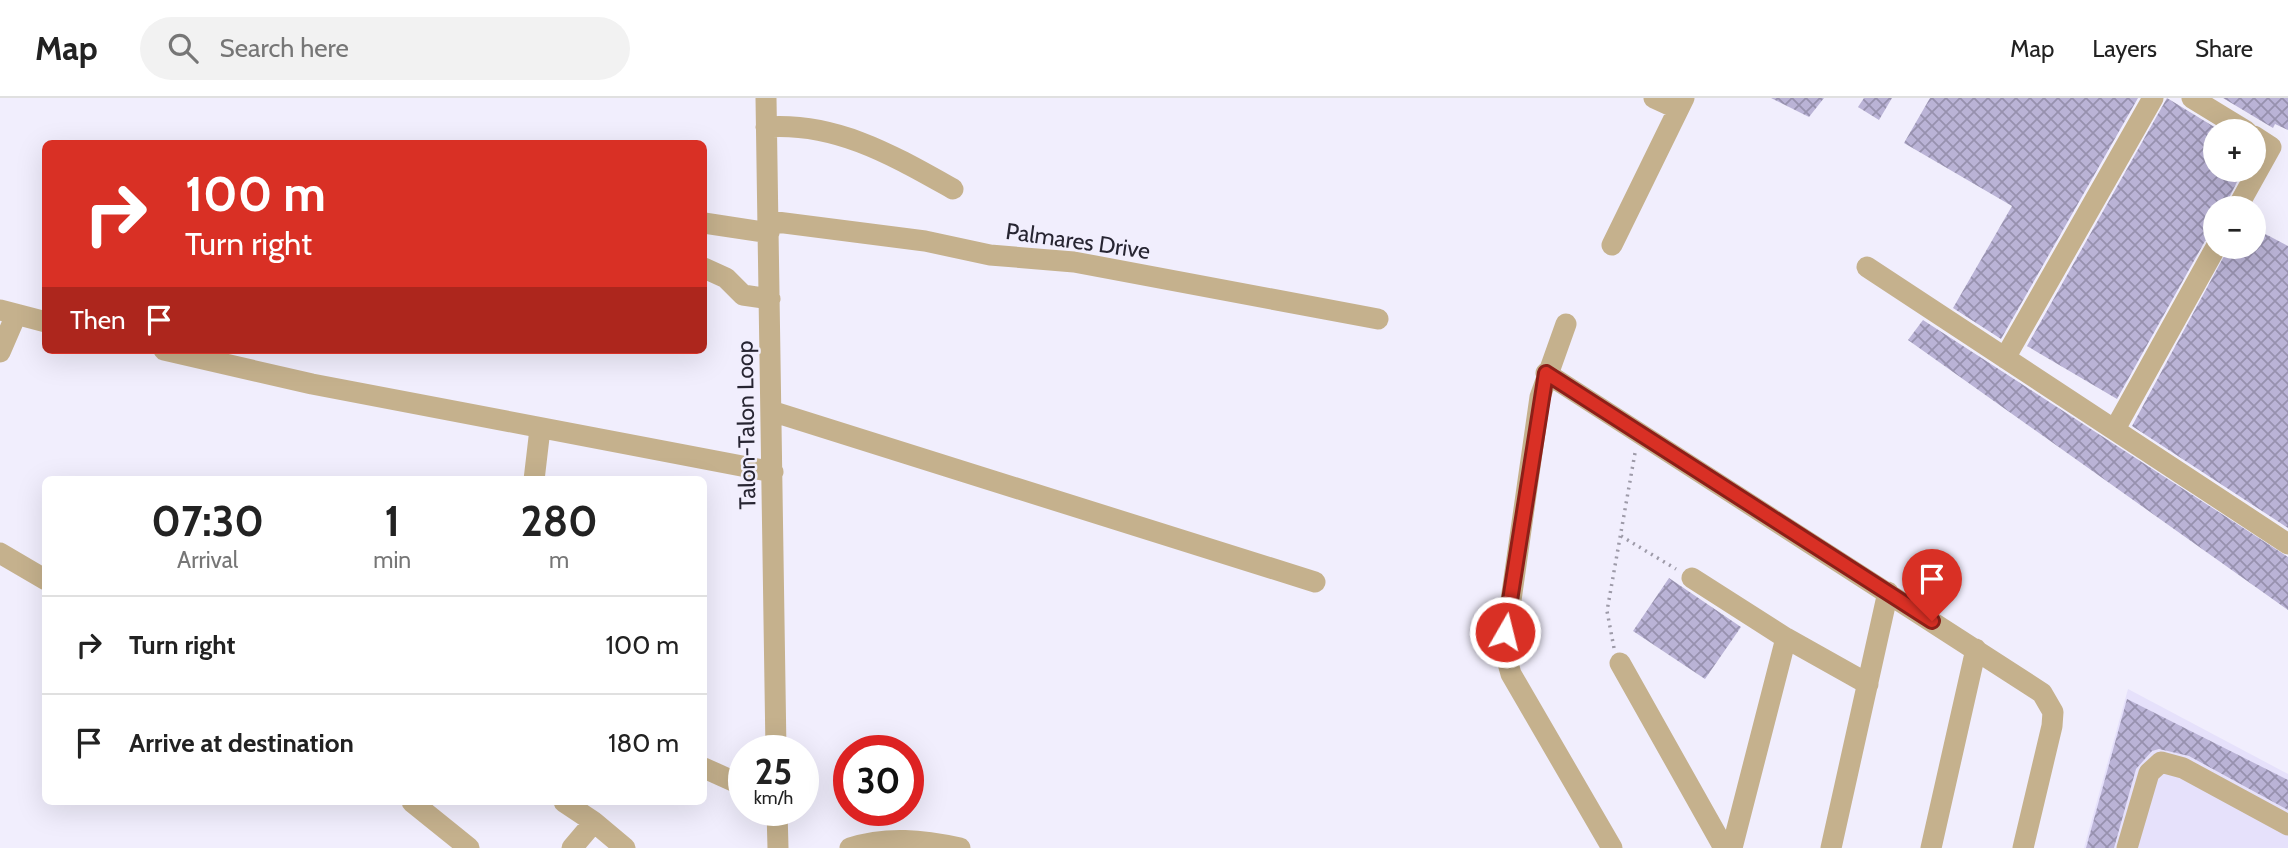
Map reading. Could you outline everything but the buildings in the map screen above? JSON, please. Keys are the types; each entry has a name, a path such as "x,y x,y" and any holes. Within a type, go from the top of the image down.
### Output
{"street":[{"name":"Talon-Talon Loop","path":"766,98 776,735"},
{"path":"1612,245 1681,104 1654,98"},
{"path":"2005,358 2153,98"},
{"path":"2192,98 2226,119"},
{"path":"766,127 814,128 840,134 904,160 953,189"},
{"path":"2244,196 2271,147"},
{"name":"Palmares Drive","path":"707,223 925,241 990,255 1074,262 1378,319"},
{"path":"2115,429 2209,259"},
{"path":"1867,267 2288,544"},
{"path":"707,269 726,278 743,295 770,299"},
{"path":"0,352 8,312 42,320"},
{"path":"1566,324 1546,373 1519,528 1504,649 1511,674 1612,848"},
{"path":"181,354 312,384 773,472"},
{"path":"1546,373 2042,693 2053,712 2023,848"},
{"path":"771,411 1315,582"},
{"path":"534,476 540,429"},
{"path":"0,553 42,578"},
{"path":"1692,578 1786,638 1868,684"},
{"path":"1831,848 1888,592"},
{"path":"1732,848 1786,638"},
{"path":"1931,848 1976,649"},
{"path":"1620,663 1724,848"},
{"path":"2127,848 2149,773 2161,762 2183,768 2288,825"},
{"path":"707,770 728,781"},
{"path":"416,805 469,848"},
{"path":"568,805 625,848"},
{"path":"572,848 594,822"},
{"path":"777,826 778,848"},
{"path":"850,848 872,841 924,841 960,848"}],"path":[{"path":"1620,663 1610,639 1607,611 1639,434"},
{"path":"1621,536 1692,578"}],"shaded area":[{"path":"2128,689 2288,774 2288,848 2084,848"}],"route":[{"path":"1505,632 1519,528 1546,373 1932,621"}]}
